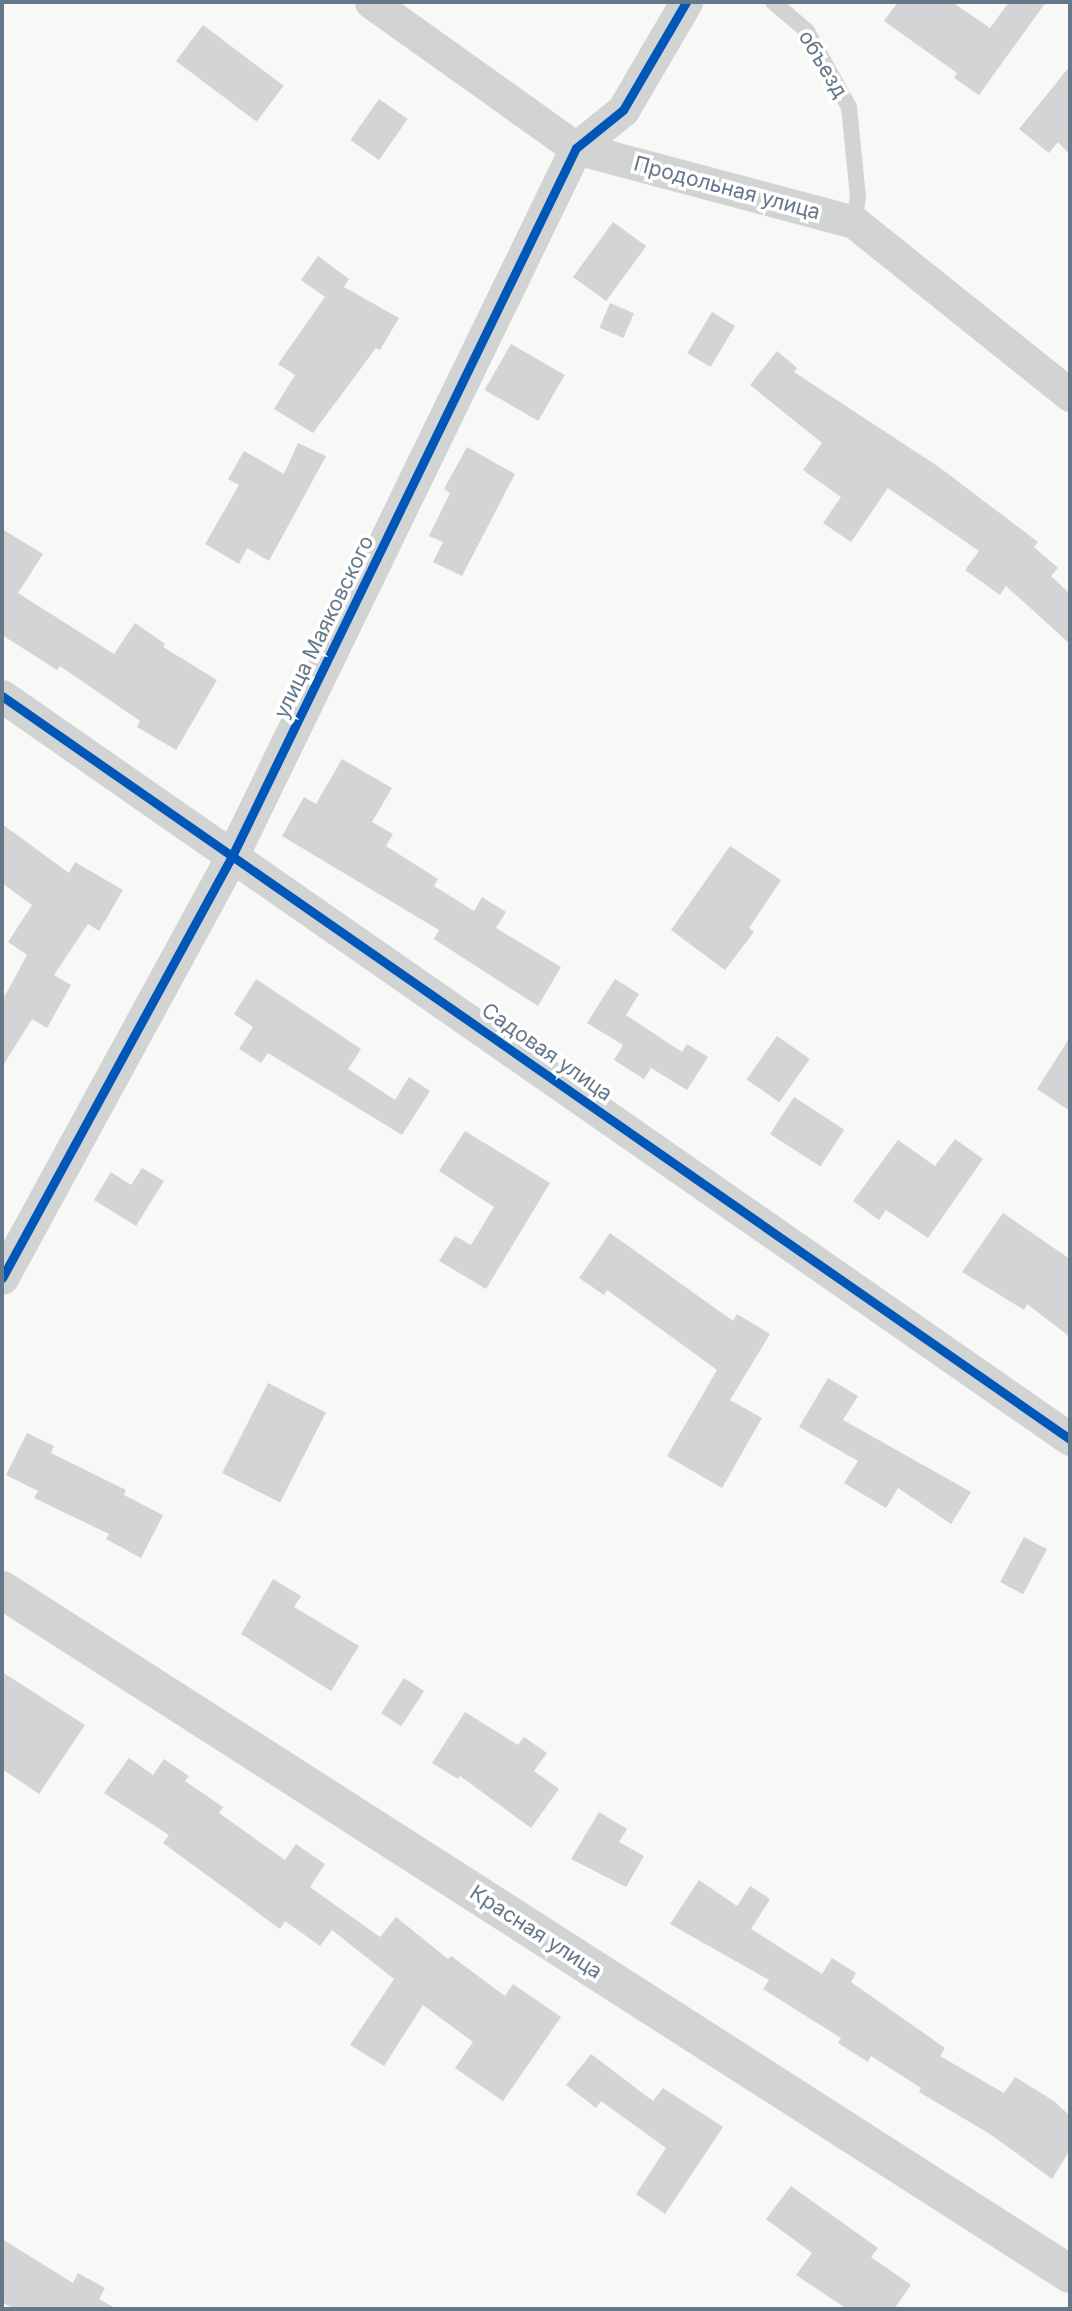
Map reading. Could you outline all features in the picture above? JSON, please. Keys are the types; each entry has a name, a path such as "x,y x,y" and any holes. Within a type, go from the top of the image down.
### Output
{"street":[{"name":"Продольная улица","path":"371,2 576,148 854,222 1070,395"},
{"name":"улица Маяковского","path":"2,1278 233,854 576,148 623,110 686,2"},
{"name":"Садовая улица","path":"2,696 233,854 1070,1439"},
{"name":"Красная улица","path":"2,1590 1070,2274"}],"lane":[{"name":"объезд","path":"773,2 807,30 849,107 858,197 854,222"}],"building":[{"path":"898,2 952,2 990,28 1009,2 1046,2 979,95 954,78 957,73 884,21"},
{"path":"203,25 284,86 257,122 176,61"},
{"path":"1070,66 1070,155 1058,142 1049,153 1019,129"},
{"path":"379,99 408,119 379,160 350,140"},
{"path":"613,222 646,246 606,301 573,277"},
{"path":"318,256 349,279 344,287 399,318 380,350 376,348 313,433 274,409 295,375 278,364 325,297 301,280"},
{"path":"610,303 634,313 623,338 599,328"},
{"path":"712,312 735,326 710,367 687,353"},
{"path":"511,344 565,375 538,421 484,390"},
{"path":"777,351 797,368 794,372 939,467 1038,542 1034,547 1058,568 1051,576 1070,594 1070,644 1006,586 1000,595 965,570 979,551 888,488 851,542 823,523 841,497 803,470 822,443 750,385"},
{"path":"298,443 326,456 269,561 247,548 239,564 205,544 239,485 228,479 244,451 284,474"},
{"path":"467,447 515,474 462,576 433,562 443,542 429,536 450,493 444,489"},
{"path":"2,529 43,554 18,593 114,654 135,623 165,644 163,647 217,680 176,750 137,727 140,721 60,666 57,670 2,635"},
{"path":"342,759 392,788 372,822 393,834 386,846 438,879 434,886 474,911 482,897 506,912 496,928 561,967 538,1006 434,939 439,930 282,836 304,797 316,804"},
{"path":"2,824 69,873 75,862 123,890 99,931 88,924 54,975 71,985 47,1028 32,1019 2,1067 2,1001 27,955 8,942 32,905 2,883"},
{"path":"730,846 781,880 749,928 754,932 725,970 671,930"},
{"path":"256,979 361,1049 348,1069 395,1100 409,1077 430,1091 402,1135 268,1053 261,1063 239,1049 253,1027 234,1014"},
{"path":"615,979 639,994 626,1015 682,1052 687,1044 708,1057 687,1090 651,1068 644,1079 614,1060 623,1045 587,1023"},
{"path":"777,1036 810,1059 779,1102 747,1079"},
{"path":"1070,1037 1070,1111 1037,1089"},
{"path":"794,1097 844,1130 820,1167 770,1134"},
{"path":"465,1131 550,1183 486,1289 439,1261 455,1236 471,1245 494,1207 439,1171"},
{"path":"955,1139 983,1159 928,1238 886,1210 879,1220 853,1201 898,1140 935,1166"},
{"path":"142,1168 164,1181 136,1226 94,1200 111,1172 131,1185"},
{"path":"1003,1213 1070,1259 1070,1337 1027,1304 1024,1310 962,1272"},
{"path":"610,1233 733,1321 737,1314 770,1334 730,1400 762,1418 722,1488 667,1456 717,1370 607,1290 604,1295 579,1278"},
{"path":"828,1378 858,1396 843,1420 971,1492 951,1524 898,1488 886,1508 844,1483 858,1461 799,1427"},
{"path":"268,1383 326,1413 280,1503 222,1473"},
{"path":"27,1433 54,1446 51,1453 126,1490 124,1495 163,1515 141,1558 106,1539 109,1534 34,1498 38,1491 6,1475"},
{"path":"1024,1537 1047,1549 1023,1594 1000,1582"},
{"path":"273,1579 301,1596 294,1607 359,1646 331,1691 241,1634"},
{"path":"2,1672 85,1725 39,1794 2,1769"},
{"path":"404,1678 424,1691 401,1726 381,1713"},
{"path":"465,1712 518,1745 524,1737 547,1753 534,1771 559,1789 531,1828 460,1776 458,1779 432,1763"},
{"path":"129,1758 153,1775 164,1759 189,1776 185,1781 223,1807 219,1813 285,1860 296,1844 325,1864 310,1887 380,1937 396,1917 448,1959 451,1956 505,1996 513,1984 561,2017 503,2101 455,2068 473,2042 423,2005 384,2066 350,2045 394,1979 332,1930 320,1946 285,1921 280,1929 163,1843 169,1835 104,1793"},
{"path":"599,1812 627,1829 619,1842 644,1856 626,1887 571,1859"},
{"path":"699,1880 737,1906 750,1886 770,1899 751,1929 822,1974 832,1958 856,1973 851,1982 945,2048 940,2056 1004,2093 1015,2077 1054,2101 1070,2116 1070,2150 1052,2179 990,2134 919,2092 921,2088 871,2056 868,2062 838,2043 841,2038 763,1989 769,1980 670,1924"},
{"path":"591,2054 653,2101 663,2088 723,2127 665,2214 636,2194 666,2148 601,2101 596,2108 566,2085"},
{"path":"791,2186 878,2248 871,2257 911,2285 894,2309 847,2309 796,2275 812,2253 766,2219"},
{"path":"2,2239 73,2283 78,2273 105,2288 99,2299 117,2309 14,2309 2,2302"}],"cycle path":[{"path":"2,1278 233,854 576,148 623,110 686,2"},
{"path":"2,696 1070,1439"}]}
